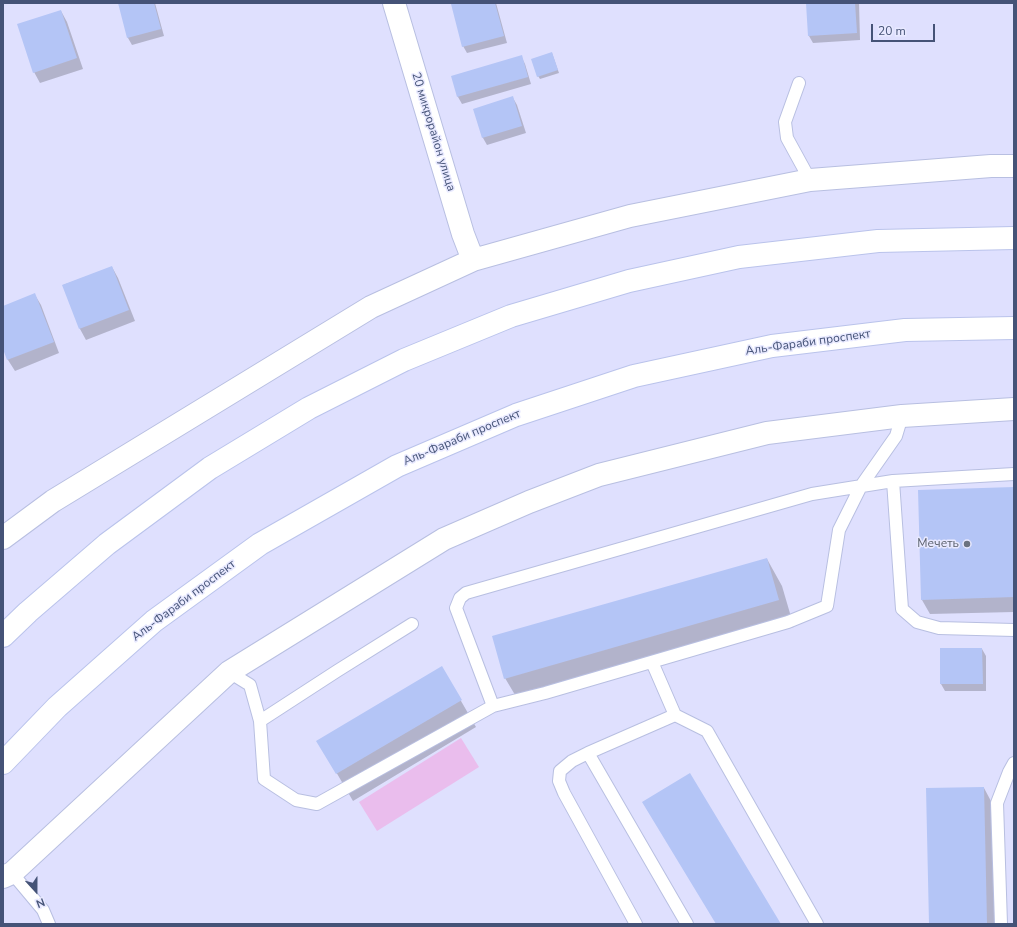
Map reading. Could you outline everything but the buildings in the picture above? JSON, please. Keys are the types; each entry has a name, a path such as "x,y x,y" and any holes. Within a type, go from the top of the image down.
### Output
{"street":[{"name":"20 микрорайон улица","path":"394,3 463,234 473,260"},
{"path":"3,538 52,501 371,307 473,260 630,216 810,180 991,166 1014,166"},
{"path":"3,636 28,612 107,544 210,468 309,408 404,360 511,316 629,281 739,257 878,241 1014,238"},
{"name":"Аль-Фараби проспект","path":"3,763 57,707 154,621 260,544 397,466 516,415 634,376 780,345 905,330 1014,328"},
{"path":"8,875 229,672 444,539 529,502 599,475 767,433 902,416 1014,409"}],"lane":[{"path":"799,83 785,122 787,138 810,180"},
{"path":"229,672 250,685 260,721 264,779 296,800 317,804 492,706 545,693 788,622 827,606 839,530 861,486 896,436 902,416"},
{"path":"492,706 456,608 460,598 466,593 812,494 893,481 1014,474"},
{"path":"893,481 902,609 916,622 939,628 1014,630"},
{"path":"260,721 337,670 412,624"},
{"path":"652,662 675,715 707,731 817,924"},
{"path":"636,924 564,793 559,781 560,771 572,761 588,753 675,715"},
{"path":"588,753 687,924"},
{"path":"1001,924 997,803 1014,763"},
{"path":"8,875 43,910 49,924"}],"shaded area":[{"path":"461,738 479,767 377,831 359,802"}],"place":[{"name":"Мечеть","path":"967,544"}]}
